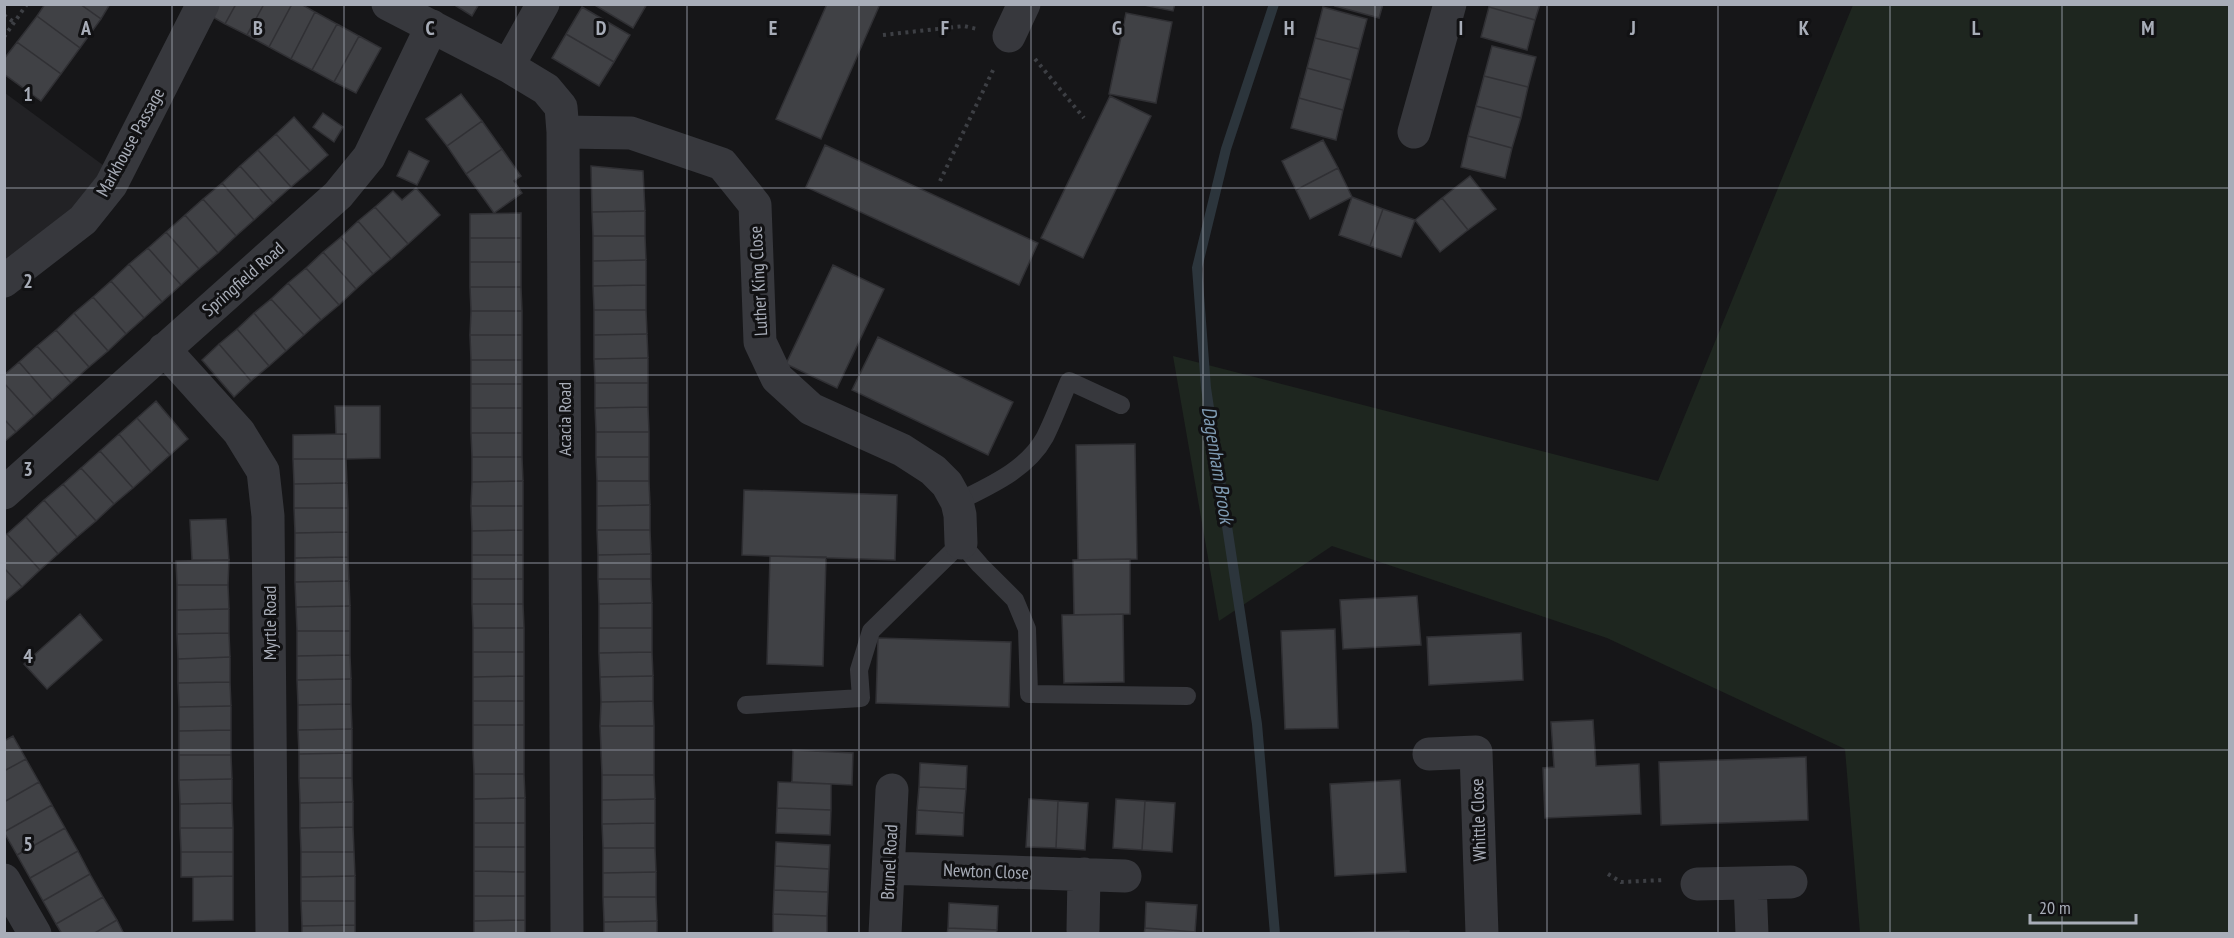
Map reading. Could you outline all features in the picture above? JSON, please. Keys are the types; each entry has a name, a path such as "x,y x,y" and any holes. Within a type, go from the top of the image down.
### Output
{"street":[{"name":"Markhouse Passage","path":"4,281 83,220 111,186 202,4"},
{"name":"Acacia Road","path":"388,4 508,66 546,90 561,107 563,132 567,933"},
{"path":"508,66 543,4"},
{"path":"1009,36 1024,4"},
{"path":"1414,132 1449,4"},
{"name":"Springfield Road","path":"4,494 338,195 369,157 432,26"},
{"name":"Luther King Close","path":"563,132 632,133 722,164 755,205 760,342 777,378 811,409 902,450 933,470 947,484 957,502 961,543"},
{"name":"Myrtle Road","path":"164,350 239,432 263,471 268,516 272,933"},
{"name":"Whittle Close","path":"1429,754 1476,752 1482,933"},
{"name":"Brunel Road","path":"885,933 892,790"},
{"name":"Newton Close","path":"889,868 1125,876"},
{"path":"1083,930 1084,874"},
{"path":"4,880 20,922"},
{"path":"1697,884 1791,882"},
{"path":"1750,883 1752,933"}],"lane":[{"path":"957,502 1002,479 1028,459 1044,438 1069,381 1121,405"},
{"path":"746,705 861,698 860,670 871,631 961,543 1015,600 1027,629 1029,694 1187,696"}],"path":[{"path":"4,37 27,4"},
{"path":"4,15 15,23"},
{"path":"883,35 964,26 1009,36 1033,56 1084,118"},
{"path":"940,181 1009,36"},
{"path":"1608,874 1621,882 1682,879 1697,884"}],"shaded area":[{"path":"1853,5 2229,5 2229,933 1860,933 1845,749 1607,638 1332,546 1219,621 1173,356 1658,481"},
{"path":"5,93 111,171 5,273"}],"building":[{"path":"45,4 80,4 101,19 80,48 37,16"},
{"path":"80,4 110,4 101,19"},
{"path":"208,4 236,4 225,24 204,12"},
{"path":"236,4 264,4 247,35 225,24"},
{"path":"264,4 292,4 269,47 247,35"},
{"path":"292,4 301,4 315,12 291,59 269,47"},
{"path":"453,4 479,4 472,16"},
{"path":"593,4 647,4 633,28"},
{"path":"827,4 880,4 821,139 776,119"},
{"path":"1139,4 1175,4 1173,11"},
{"path":"1336,4 1383,4 1379,18 1335,6"},
{"path":"1490,4 1540,4 1535,20 1489,7"},
{"path":"582,7 630,35 614,62 566,34"},
{"path":"1323,7 1367,19 1359,49 1315,38"},
{"path":"1489,7 1535,20 1527,50 1481,37"},
{"path":"315,12 337,24 312,70 291,59"},
{"path":"1126,13 1172,22 1156,103 1109,94"},
{"path":"37,16 80,48 61,74 17,42"},
{"path":"337,24 359,36 334,82 312,70"},
{"path":"566,34 614,62 599,86 552,58"},
{"path":"359,36 381,48 356,93 334,82"},
{"path":"1315,38 1359,49 1351,80 1307,68"},
{"path":"17,42 61,74 41,101 4,74 4,59"},
{"path":"1492,46 1536,57 1528,87 1484,76"},
{"path":"1307,68 1351,80 1343,110 1299,98"},
{"path":"1484,76 1528,87 1521,118 1476,106"},
{"path":"461,94 482,121 447,146 426,119"},
{"path":"1110,96 1151,116 1083,258 1041,238"},
{"path":"1299,98 1343,110 1336,140 1291,128"},
{"path":"1476,106 1521,118 1512,148 1468,136"},
{"path":"323,113 343,127 334,142 313,127"},
{"path":"294,117 328,155 310,171 276,134"},
{"path":"482,121 502,149 466,174 447,146"},
{"path":"276,134 310,171 291,187 258,150"},
{"path":"1468,136 1512,148 1505,178 1461,167"},
{"path":"1323,140 1338,168 1296,190 1282,161"},
{"path":"825,145 1038,243 1019,285 806,187"},
{"path":"502,149 521,176 514,181 522,193 494,213 466,174"},
{"path":"258,150 291,187 273,203 240,166"},
{"path":"409,151 429,161 417,185 397,176"},
{"path":"240,166 273,203 254,220 222,183"},
{"path":"591,166 643,171 645,211 592,212"},
{"path":"1338,168 1352,197 1310,219 1296,190"},
{"path":"1470,176 1496,209 1468,230 1442,198"},
{"path":"222,183 254,220 236,236 203,199"},
{"path":"416,188 440,215 408,244 375,207 393,191 402,200"},
{"path":"1352,197 1383,209 1370,246 1339,235"},
{"path":"1442,198 1468,230 1440,252 1415,220"},
{"path":"203,199 236,236 218,253 185,215"},
{"path":"375,207 408,244 391,259 358,221"},
{"path":"1383,209 1415,220 1401,257 1370,246"},
{"path":"645,211 645,236 593,236 592,212"},
{"path":"521,213 521,238 470,238 470,214"},
{"path":"185,215 218,253 199,269 166,232"},
{"path":"358,221 391,259 373,274 341,237"},
{"path":"166,232 199,269 181,285 148,248"},
{"path":"593,236 645,236 646,260 593,261"},
{"path":"341,237 373,274 356,289 323,252"},
{"path":"470,238 521,238 521,262 470,262"},
{"path":"148,248 181,285 162,302 129,264"},
{"path":"323,252 356,289 339,305 306,268"},
{"path":"646,260 646,285 593,286 593,261"},
{"path":"470,262 521,262 521,287 470,287"},
{"path":"129,264 162,302 144,318 111,281"},
{"path":"833,265 884,289 837,388 786,364"},
{"path":"306,268 339,305 321,320 288,283"},
{"path":"111,281 144,318 126,334 93,297"},
{"path":"288,283 321,320 304,335 271,299"},
{"path":"646,285 646,310 594,310 593,286"},
{"path":"470,287 521,287 522,311 471,311"},
{"path":"93,297 126,334 108,351 74,313"},
{"path":"271,299 304,335 286,351 254,313"},
{"path":"594,310 646,310 647,334 594,335"},
{"path":"471,311 522,311 522,335 470,335"},
{"path":"74,313 108,351 89,367 56,330"},
{"path":"254,313 286,351 269,366 237,329"},
{"path":"237,329 269,366 251,381 219,344"},
{"path":"56,330 89,367 71,383 37,346"},
{"path":"647,334 648,358 594,359 594,335"},
{"path":"470,335 522,335 522,360 471,360"},
{"path":"878,337 1013,402 988,455 852,390"},
{"path":"219,344 251,381 234,397 202,360"},
{"path":"37,346 71,383 52,400 19,362"},
{"path":"648,358 648,383 595,383 594,359"},
{"path":"471,360 522,360 522,384 471,384"},
{"path":"19,362 52,400 34,416 4,383 4,375"},
{"path":"4,383 34,416 16,432 4,419"},
{"path":"595,383 648,383 648,407 595,408"},
{"path":"471,384 522,384 522,408 471,408"},
{"path":"156,401 188,439 170,455 137,418"},
{"path":"335,406 380,406 380,458 346,459 346,434 336,434"},
{"path":"648,407 649,432 596,432 595,408"},
{"path":"471,408 522,408 522,433 471,433"},
{"path":"137,418 170,455 151,472 119,434"},
{"path":"4,419 16,432 4,442"},
{"path":"596,432 649,432 649,457 596,457"},
{"path":"471,433 522,433 522,457 472,457"},
{"path":"119,434 151,472 133,488 100,451"},
{"path":"346,434 346,459 293,459 293,435"},
{"path":"1135,444 1137,559 1078,560 1076,445"},
{"path":"100,451 133,488 114,504 81,468"},
{"path":"472,457 522,457 523,481 472,482"},
{"path":"596,457 649,457 649,481 597,481"},
{"path":"293,459 346,459 347,483 294,484"},
{"path":"81,468 114,504 96,521 63,484"},
{"path":"523,481 523,506 471,506 472,482"},
{"path":"597,481 649,481 650,505 597,506"},
{"path":"347,483 348,508 294,508 294,484"},
{"path":"63,484 96,521 77,537 44,500"},
{"path":"744,490 897,495 895,560 742,555"},
{"path":"44,500 77,537 58,554 26,517"},
{"path":"650,505 650,530 597,530 597,506"},
{"path":"471,506 523,506 523,530 472,531"},
{"path":"294,508 348,508 348,532 295,533"},
{"path":"26,517 58,554 40,570 7,534"},
{"path":"226,519 229,560 192,560 190,520"},
{"path":"523,530 523,555 472,555 472,531"},
{"path":"597,530 650,530 651,554 598,555"},
{"path":"348,532 348,557 295,558 295,533"},
{"path":"7,534 40,570 22,587 4,568 4,536"},
{"path":"651,554 651,579 598,579 598,555"},
{"path":"472,555 523,555 523,579 472,579"},
{"path":"770,556 826,557 823,666 767,664"},
{"path":"348,557 349,581 295,582 295,558"},
{"path":"1130,559 1130,614 1074,615 1073,560"},
{"path":"229,560 228,585 177,585 176,561"},
{"path":"4,568 22,587 4,602"},
{"path":"472,579 523,579 523,604 472,604"},
{"path":"598,579 651,579 652,603 599,604"},
{"path":"349,581 350,606 296,607 295,582"},
{"path":"177,585 228,585 229,609 177,610"},
{"path":"1417,596 1421,645 1343,649 1340,600"},
{"path":"652,603 652,628 599,628 599,604"},
{"path":"472,604 523,604 524,628 473,628"},
{"path":"350,606 350,631 297,631 296,607"},
{"path":"229,609 229,633 177,634 177,610"},
{"path":"80,614 102,640 47,689 24,664"},
{"path":"1123,614 1124,682 1064,683 1062,615"},
{"path":"473,628 524,628 524,652 473,652"},
{"path":"599,628 652,628 652,652 599,653"},
{"path":"1335,629 1338,728 1285,729 1281,631"},
{"path":"297,631 350,631 350,655 297,656"},
{"path":"229,633 230,657 178,659 177,634"},
{"path":"1521,633 1523,680 1429,685 1427,637"},
{"path":"878,638 1011,642 1009,707 876,703"},
{"path":"473,652 524,652 524,676 473,677"},
{"path":"652,652 653,676 600,677 599,653"},
{"path":"350,655 351,679 297,680 297,656"},
{"path":"230,657 230,682 178,683 178,659"},
{"path":"524,676 524,701 473,701 473,677"},
{"path":"653,676 653,701 601,702 600,677"},
{"path":"351,679 351,704 298,705 297,680"},
{"path":"230,682 231,706 179,707 178,683"},
{"path":"473,701 524,701 524,725 473,725"},
{"path":"653,701 654,726 600,726 601,702"},
{"path":"351,704 352,729 298,730 298,705"},
{"path":"231,706 231,730 179,731 179,707"},
{"path":"1593,720 1596,766 1639,764 1641,814 1545,818 1543,768 1554,767 1551,722"},
{"path":"473,725 524,725 524,750 473,750"},
{"path":"600,726 654,726 654,750 601,750"},
{"path":"352,729 352,753 299,754 298,730"},
{"path":"231,730 231,755 179,755 179,731"},
{"path":"13,736 26,759 4,771 4,741"},
{"path":"473,750 524,750 524,774 474,774"},
{"path":"601,750 654,750 654,775 602,775"},
{"path":"793,750 853,753 852,785 792,782"},
{"path":"352,753 352,778 299,778 299,754"},
{"path":"179,755 231,755 232,779 179,780"},
{"path":"1806,757 1808,820 1661,825 1659,762"},
{"path":"26,759 39,782 4,802 4,771"},
{"path":"920,763 967,766 966,789 919,787"},
{"path":"474,774 524,774 525,798 474,799"},
{"path":"602,775 654,775 655,799 602,800"},
{"path":"299,778 352,778 353,802 300,803"},
{"path":"232,779 232,803 180,804 179,780"},
{"path":"1400,780 1406,872 1335,876 1330,784"},
{"path":"39,782 52,805 4,832 4,802"},
{"path":"778,782 831,784 831,810 777,808"},
{"path":"919,787 966,789 964,813 917,810"},
{"path":"525,798 525,823 474,823 474,799"},
{"path":"655,799 655,823 602,824 602,800"},
{"path":"1029,799 1058,801 1056,848 1026,847"},
{"path":"1116,799 1145,801 1142,850 1113,848"},
{"path":"1058,801 1088,803 1085,850 1056,848"},
{"path":"1145,801 1175,803 1172,852 1142,850"},
{"path":"353,802 353,827 300,828 300,803"},
{"path":"232,803 233,828 180,828 180,804"},
{"path":"52,805 65,828 17,855 4,832"},
{"path":"777,808 831,810 830,835 776,833"},
{"path":"917,810 964,813 963,836 916,834"},
{"path":"474,823 525,823 525,847 474,847"},
{"path":"655,823 655,848 603,848 602,824"},
{"path":"353,827 354,852 301,852 300,828"},
{"path":"65,828 78,851 30,878 17,855"},
{"path":"180,828 233,828 233,852 181,852"},
{"path":"776,842 830,845 829,869 775,866"},
{"path":"474,847 525,847 525,872 474,871"},
{"path":"603,848 655,848 656,872 603,873"},
{"path":"78,851 90,874 43,901 30,878"},
{"path":"181,852 233,852 233,876 181,877"},
{"path":"301,852 354,852 355,876 301,877"},
{"path":"775,866 829,869 828,892 774,890"},
{"path":"474,871 525,872 525,896 474,896"},
{"path":"656,872 656,897 603,897 603,873"},
{"path":"90,874 103,897 56,924 43,901"},
{"path":"233,876 233,920 193,921 193,877"},
{"path":"355,876 355,901 301,901 301,877"},
{"path":"774,890 828,892 827,916 773,914"},
{"path":"474,896 525,896 525,920 474,921"},
{"path":"103,897 117,920 93,934 62,934 56,924"},
{"path":"603,897 656,897 657,921 604,922"},
{"path":"301,901 355,901 355,925 302,926"},
{"path":"1146,902 1197,905 1195,932 1145,928"},
{"path":"949,903 998,906 997,930 948,928"},
{"path":"773,914 827,916 827,934 773,934"},
{"path":"117,920 124,934 93,934"},
{"path":"525,920 525,934 474,934 474,921"},
{"path":"657,921 657,934 604,934 604,922"},
{"path":"355,925 355,934 302,934 302,926"},
{"path":"948,928 997,930 996,934 947,934"},
{"path":"1145,928 1195,932 1195,934 1144,934"},
{"path":"1409,931 1409,934 1335,933"}],"waterway":[{"name":"Dagenham Brook","path":"1274,4 1226,149 1197,268 1206,388 1257,724 1275,934"}]}
